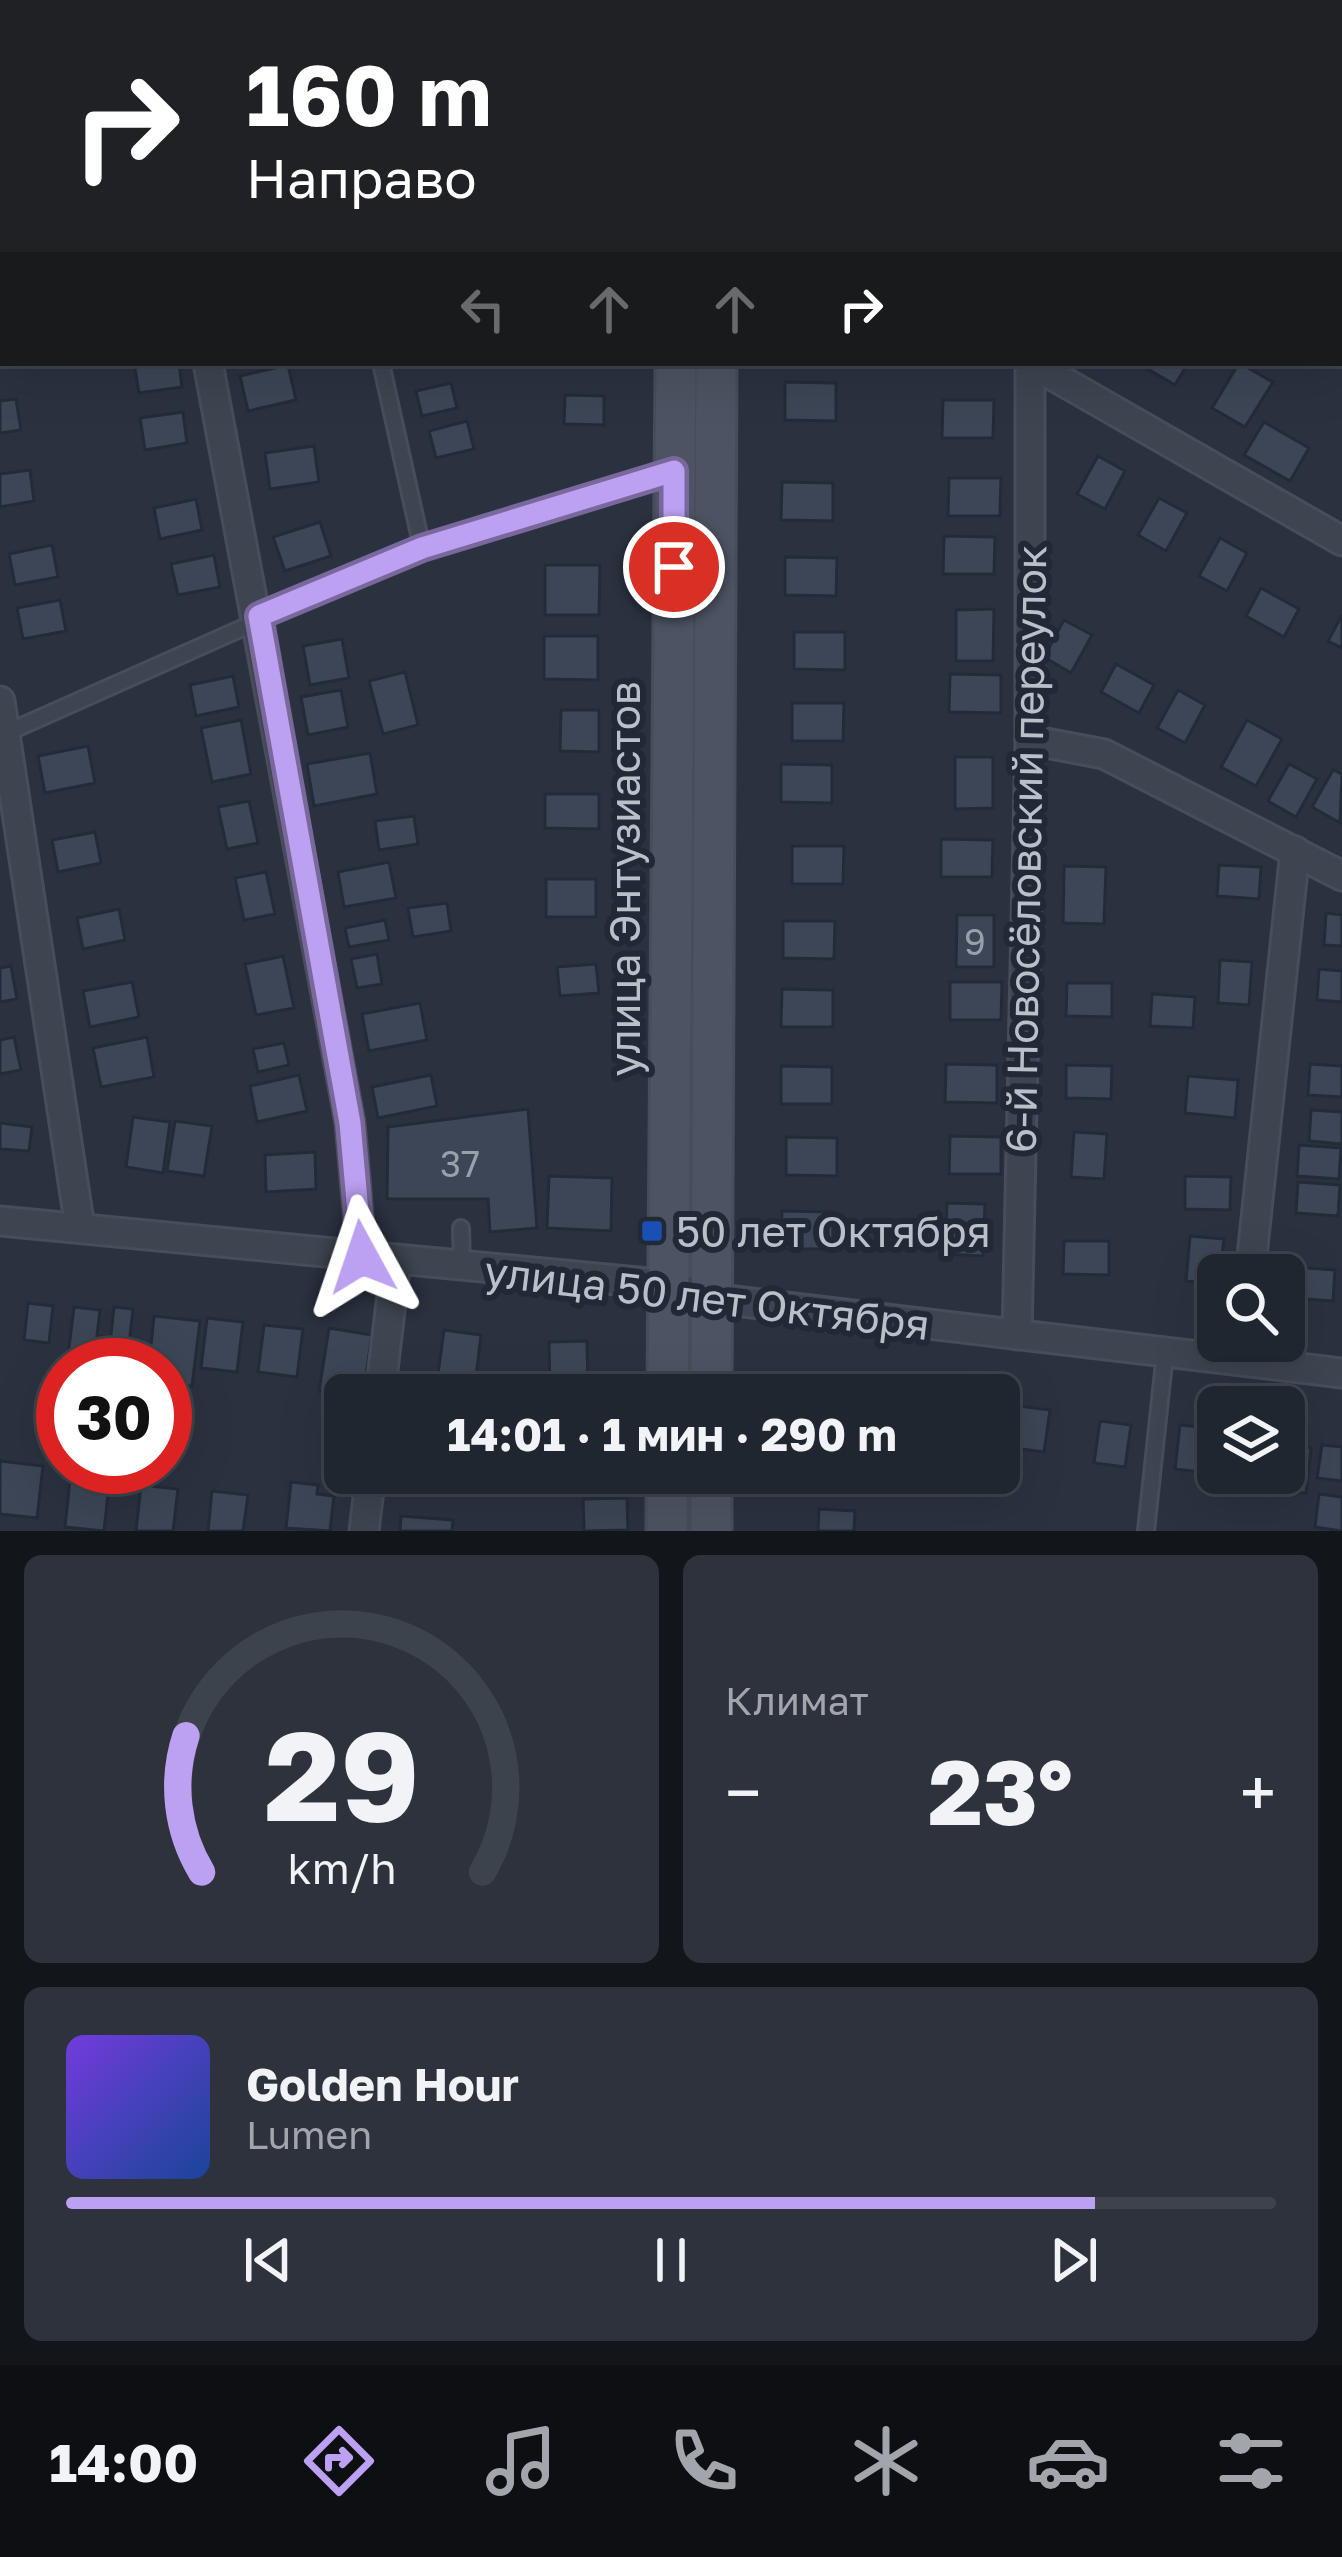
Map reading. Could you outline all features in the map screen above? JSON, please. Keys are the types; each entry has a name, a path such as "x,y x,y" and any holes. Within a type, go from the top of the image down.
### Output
{"main road":[{"name":"улица Энтузиастов","path":"668,1374 676,366"},
{"name":"улица Энтузиастов","path":"711,1374 716,366"},
{"path":"667,1494 667,1531"},
{"path":"711,1494 711,1531"}],"street":[{"path":"209,366 259,616 350,1123 362,1257"},
{"name":"6-й Новосёловский переулок","path":"1017,1336 1030,740 1030,366"},
{"path":"1035,366 1342,541"},
{"path":"0,701 80,1228"},
{"path":"1030,740 1104,754 1342,876"},
{"path":"1252,1254 1295,851"},
{"name":"улица 50 лет Октября","path":"0,1220 669,1285 710,1298 1165,1353 1197,1353"},
{"path":"383,1374 396,1261"},
{"name":"улица 50 лет Октября","path":"1290,1362 1342,1373"},
{"path":"364,1531 368,1494"}],"lane":[{"path":"382,366 422,548"},
{"path":"3,735 259,616 422,548 674,471"},
{"path":"461,1228 462,1266"},
{"path":"1146,1531 1165,1353"}],"building":[{"path":"134,366 179,366 182,387 139,393"},
{"path":"288,366 296,400 248,411 240,376"},
{"path":"1147,366 1186,366 1175,385"},
{"path":"1237,366 1273,382 1245,427 1212,408"},
{"path":"785,382 836,383 836,421 785,420"},
{"path":"451,383 457,408 422,416 416,391"},
{"path":"565,395 604,396 604,425 564,424"},
{"path":"16,399 21,430 0,433 0,401"},
{"path":"943,400 994,400 993,438 942,438"},
{"path":"183,412 187,443 145,450 140,418"},
{"path":"467,421 474,449 436,458 429,431"},
{"path":"1264,422 1309,448 1290,481 1244,455"},
{"path":"314,446 319,482 270,489 265,453"},
{"path":"1098,456 1125,471 1105,509 1077,494"},
{"path":"30,470 34,501 0,507 0,474"},
{"path":"949,478 1001,478 1000,516 948,516"},
{"path":"782,482 833,483 833,521 781,520"},
{"path":"1159,498 1187,513 1166,551 1138,535"},
{"path":"196,499 202,530 160,539 154,508"},
{"path":"320,522 331,556 285,571 273,537"},
{"path":"944,536 995,537 994,574 943,574"},
{"path":"1220,538 1247,553 1227,591 1199,576"},
{"path":"52,545 58,577 15,585 9,554"},
{"path":"214,555 220,587 178,595 171,564"},
{"path":"785,557 837,558 836,596 785,595"},
{"path":"545,565 600,565 599,615 545,615"},
{"path":"1261,588 1299,609 1284,637 1246,616"},
{"path":"60,600 66,631 23,639 17,608"},
{"path":"994,609 993,661 956,661 956,610"},
{"path":"1342,615 1342,648 1328,641"},
{"path":"1064,620 1092,635 1071,673 1044,657"},
{"path":"794,632 845,632 845,670 794,669"},
{"path":"544,636 598,636 598,680 544,679"},
{"path":"342,639 349,678 310,685 303,646"},
{"path":"1116,664 1154,685 1139,713 1101,692"},
{"path":"405,672 418,725 383,734 369,681"},
{"path":"950,674 1001,675 1001,713 949,712"},
{"path":"233,676 239,707 196,716 190,685"},
{"path":"341,690 348,727 308,735 301,697"},
{"path":"1178,690 1205,705 1185,743 1157,728"},
{"path":"792,703 844,703 843,741 792,741"},
{"path":"561,710 599,710 599,752 560,751"},
{"path":"241,720 251,774 212,782 201,728"},
{"path":"1247,720 1282,739 1256,786 1221,767"},
{"path":"88,746 95,783 45,793 38,756"},
{"path":"370,753 377,794 314,806 307,764"},
{"path":"955,757 993,757 993,808 955,809"},
{"path":"781,764 832,765 832,803 781,802"},
{"path":"1289,764 1317,779 1296,817 1268,801"},
{"path":"1333,770 1342,774 1340,823 1312,807"},
{"path":"545,794 599,794 599,829 545,828"},
{"path":"249,801 258,843 227,849 218,807"},
{"path":"414,816 418,844 379,850 375,821"},
{"path":"95,832 101,863 58,872 52,840"},
{"path":"941,839 993,840 992,877 941,877"},
{"path":"792,846 844,846 843,884 792,884"},
{"path":"389,862 396,898 344,907 338,872"},
{"path":"1219,865 1261,867 1259,899 1217,896"},
{"path":"1064,866 1106,867 1104,924 1063,923"},
{"path":"266,872 275,914 244,920 235,878"},
{"path":"546,879 596,879 596,917 546,917"},
{"path":"447,903 451,931 413,937 408,908"},
{"path":"119,909 125,940 83,949 77,918"},
{"path":"1326,913 1342,915 1342,946 1324,945"},
{"path":"957,915 994,915 994,967 956,967"},
{"path":"385,920 389,940 349,947 345,928"},
{"path":"783,921 835,921 834,959 783,958"},
{"path":"377,954 382,984 357,988 351,959"},
{"path":"283,956 294,1008 256,1015 245,964"},
{"path":"1220,960 1252,962 1249,1005 1218,1003"},
{"path":"596,964 599,993 560,996 557,967"},
{"path":"11,966 17,999 0,1002 0,968"},
{"path":"1319,969 1342,971 1342,1002 1317,1000"},
{"path":"132,982 139,1017 90,1027 83,991"},
{"path":"950,982 1002,982 1001,1020 950,1020"},
{"path":"1067,983 1112,983 1112,1017 1066,1016"},
{"path":"782,989 833,990 833,1027 781,1027"},
{"path":"1152,994 1195,997 1193,1028 1150,1026"},
{"path":"420,1003 427,1040 369,1051 362,1014"},
{"path":"14,1037 21,1070 0,1074 0,1040"},
{"path":"147,1037 154,1077 101,1087 93,1048"},
{"path":"284,1043 289,1065 258,1072 253,1049"},
{"path":"946,1064 997,1065 997,1103 945,1102"},
{"path":"1310,1064 1342,1066 1342,1097 1308,1095"},
{"path":"1066,1065 1112,1066 1111,1099 1066,1098"},
{"path":"781,1066 832,1067 832,1104 781,1104"},
{"path":"299,1075 307,1111 257,1122 250,1086"},
{"path":"431,1075 437,1106 378,1118 372,1087"},
{"path":"1188,1076 1238,1080 1235,1118 1185,1113"},
{"path":"528,1109 537,1228 490,1232 488,1199 387,1199 388,1127"},
{"path":"1311,1110 1342,1112 1342,1144 1309,1141"},
{"path":"133,1117 170,1122 163,1173 126,1167"},
{"path":"175,1121 212,1126 204,1176 167,1171"},
{"path":"0,1123 32,1127 29,1151 0,1149"},
{"path":"1074,1132 1107,1134 1104,1179 1071,1177"},
{"path":"950,1136 1001,1137 1001,1174 949,1174"},
{"path":"786,1137 837,1138 837,1176 786,1175"},
{"path":"1299,1145 1341,1148 1339,1179 1297,1176"},
{"path":"315,1152 316,1189 266,1192 265,1155"},
{"path":"549,1176 612,1178 611,1231 547,1228"},
{"path":"1185,1176 1231,1177 1230,1210 1185,1209"},
{"path":"1298,1182 1340,1185 1338,1216 1296,1213"},
{"path":"947,1203 985,1204 983,1256 945,1254"},
{"path":"782,1211 833,1212 833,1249 781,1249"},
{"path":"1190,1236 1224,1239 1222,1254 1197,1254 1197,1282 1186,1281"},
{"path":"1064,1241 1109,1241 1109,1275 1063,1274"},
{"path":"1305,1268 1335,1270 1333,1301 1305,1299"},
{"path":"28,1303 53,1306 50,1338 24,1340"},
{"path":"74,1307 100,1310 97,1336 111,1338 70,1338"},
{"path":"114,1307 133,1309 130,1338 111,1338"},
{"path":"154,1316 200,1321 192,1386 192,1338 152,1338"},
{"path":"207,1318 243,1322 237,1372 201,1368"},
{"path":"264,1325 303,1329 297,1377 258,1372"},
{"path":"329,1328 372,1335 366,1374 324,1374 324,1391 319,1391"},
{"path":"444,1330 481,1335 476,1374 438,1374"},
{"path":"587,1341 588,1374 550,1374 549,1342"},
{"path":"1020,1406 1050,1410 1044,1452 1020,1449"},
{"path":"1100,1421 1131,1425 1125,1467 1094,1463"},
{"path":"1180,1425 1197,1427 1197,1472 1175,1469"},
{"path":"1322,1445 1342,1447 1342,1481 1317,1478"},
{"path":"1305,1447 1311,1448 1305,1493"},
{"path":"0,1461 36,1465 37,1518 0,1514"},
{"path":"291,1482 318,1485 317,1494 334,1496 330,1531 286,1528"},
{"path":"212,1491 248,1495 243,1531 208,1531"},
{"path":"69,1494 108,1494 104,1531 65,1527"},
{"path":"140,1494 177,1494 173,1531 136,1531"},
{"path":"1319,1494 1342,1497 1342,1531 1315,1527"},
{"path":"627,1498 628,1530 584,1531 583,1499"},
{"path":"819,1509 855,1511 854,1531 818,1531"},
{"path":"401,1516 453,1520 452,1531 400,1531"}],"place":[{"name":"50 лет Октября","path":"652,1231"}],"route":[{"path":"362,1257 350,1123 259,616 422,548 674,471 674,567"}]}
